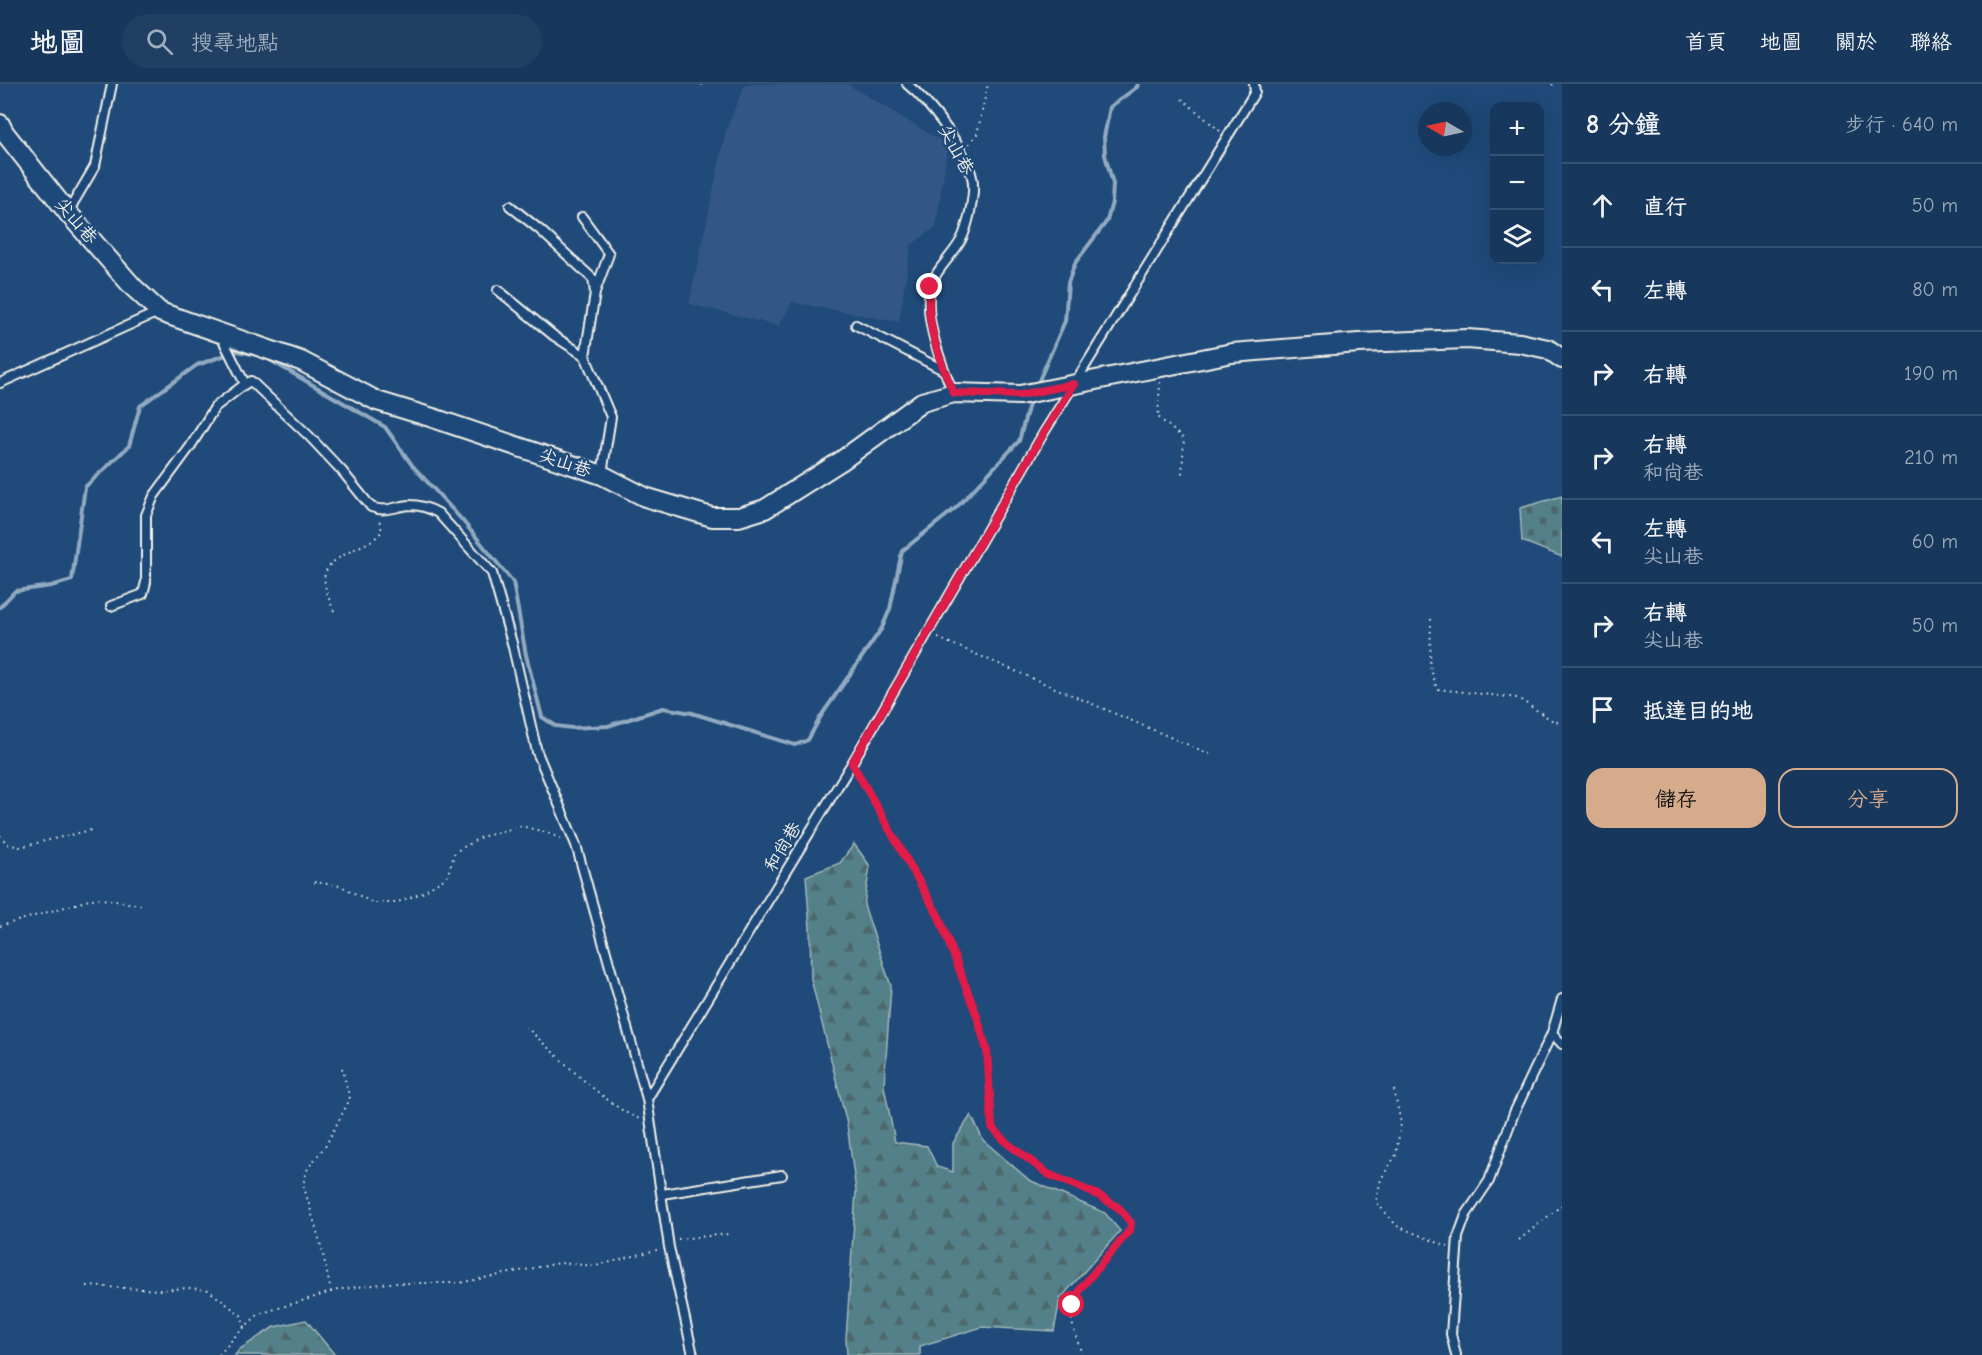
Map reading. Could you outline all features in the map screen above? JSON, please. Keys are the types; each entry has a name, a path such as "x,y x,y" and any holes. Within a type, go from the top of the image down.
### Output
{"street":[{"name":"尖山巷","path":"0,124 68,213 133,287 160,312 301,361 377,401 602,476 645,497 712,517 739,517 765,509 822,473 922,402 954,393 1023,394 1232,353 1359,343 1467,339 1520,343 1548,349 1562,359"}],"lane":[{"path":"68,213 95,166 111,84"},
{"name":"尖山巷","path":"907,84 953,137 973,178 974,190 964,234 936,275 930,287 928,303 943,370 954,393"},
{"name":"和尚巷","path":"647,1099 852,763 1043,434 1255,92 1254,84"},
{"path":"510,206 593,279 595,293"},
{"path":"582,217 609,254 595,293 585,357 611,417 602,476"},
{"path":"498,290 554,336 585,357"},
{"path":"0,383 160,312"},
{"path":"856,325 943,370"},
{"path":"221,334 245,384"},
{"path":"111,606 143,594 146,582 146,515 154,496 190,447 215,407 251,381 309,436 342,471 371,507 378,510 409,505 429,508 438,513 492,573 512,643 537,752 576,845 647,1099 668,1243 693,1355"},
{"path":"1456,1355 1451,1334 1456,1251 1466,1215 1489,1181 1514,1113 1552,1033 1562,999"},
{"path":"1552,1033 1562,1044"},
{"path":"662,1194 782,1175"}],"path":[{"path":"961,153 977,134 988,84"},
{"path":"1182,99 1227,136"},
{"path":"1161,366 1158,417 1184,439 1182,475"},
{"path":"334,611 324,581 324,573 331,562 376,539 382,531 378,510"},
{"path":"1431,619 1430,666 1437,688 1518,698 1553,721 1562,723"},
{"path":"927,633 1212,755"},
{"path":"852,763 939,917 987,1051 992,1127 1007,1143 1048,1174 1105,1199 1119,1208 1131,1223 1130,1230 1081,1288 1072,1305 1072,1322 1082,1355"},
{"path":"314,882 341,886 373,903 395,903 422,893 447,877 454,852 481,837 521,826 545,832 576,845"},
{"path":"0,835 7,844 20,847 91,830"},
{"path":"0,926 96,898 141,904"},
{"path":"526,1027 614,1104 632,1117 650,1121"},
{"path":"331,1292 322,1249 303,1184 308,1168 326,1145 350,1099 342,1068"},
{"path":"1394,1090 1401,1123 1396,1155 1381,1179 1376,1202 1397,1226 1456,1251"},
{"path":"1519,1240 1562,1205"},
{"path":"219,1355 259,1314 331,1292 390,1283 459,1283 560,1263 596,1266 668,1243 729,1234"},
{"path":"87,1286 208,1290 242,1316 244,1328"}],"shaded area":[{"path":"745,84 847,84 948,145 936,227 911,245 899,322 792,302 779,326 689,304 726,130"}],"green space":[{"path":"1562,496 1562,557 1522,541 1520,508"},
{"path":"854,844 870,866 864,905 891,986 884,1086 895,1142 927,1146 937,1167 953,1172 953,1143 971,1115 983,1140 1029,1180 1105,1213 1120,1231 1060,1299 1054,1331 982,1327 920,1346 920,1355 847,1355 846,1339 856,1191 847,1124 811,979 806,876 840,863"},
{"path":"306,1320 335,1355 235,1355 240,1349 274,1327"}],"waterway":[{"path":"1037,385 1065,321 1068,283 1075,263 1107,221 1112,202 1113,184 1105,155 1104,137 1110,107 1138,84"},
{"path":"0,607 15,591 51,586 72,580 85,487 129,446 140,406 197,365 237,351 263,356 385,427 412,465 462,520 513,582 526,655 542,717 556,726 572,728 608,726 663,708 692,713 795,745 808,740 821,716 882,628 890,609 902,551 957,507 1019,441 1030,400"}],"route":[{"path":"930,287 928,303 930,318 943,370 954,393 1020,395 1074,384 852,763 939,917 977,1016 987,1051 992,1127 1007,1143 1048,1174 1098,1195 1119,1208 1131,1223 1130,1230 1081,1288 1072,1305"}]}
